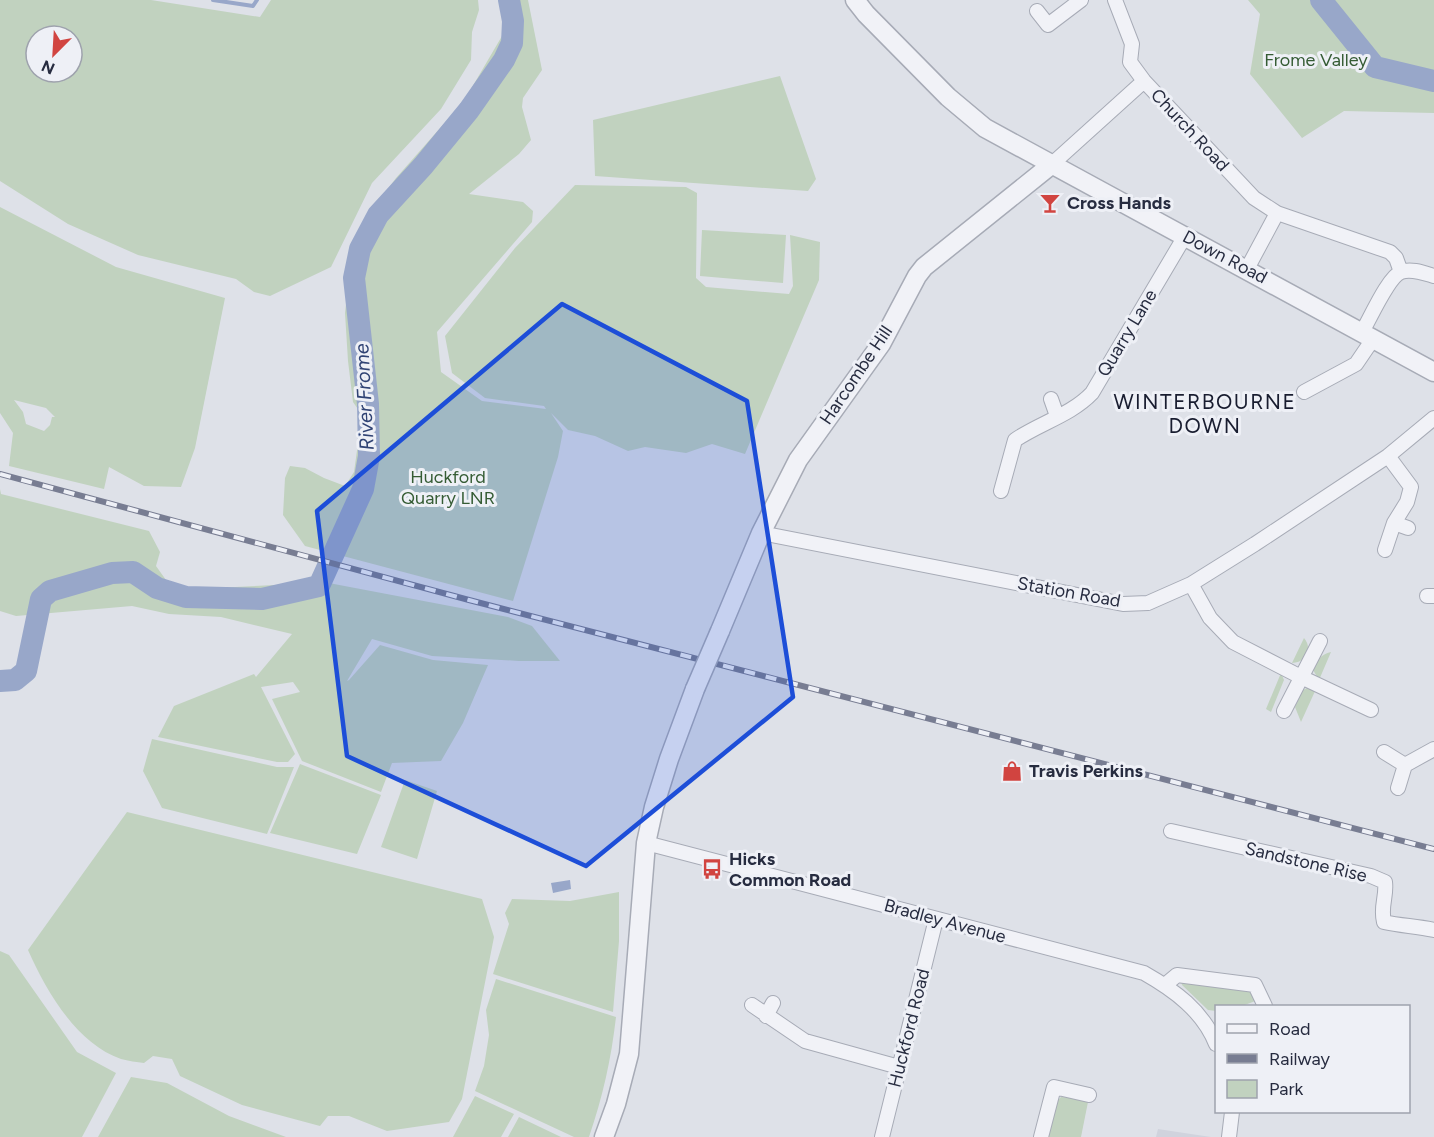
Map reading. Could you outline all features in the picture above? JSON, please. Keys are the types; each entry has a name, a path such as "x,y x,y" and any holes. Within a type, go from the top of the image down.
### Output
{"street":[{"name":"Down Road","path":"855,0 948,97 985,128 1434,372"},
{"path":"1037,11 1048,26 1081,0"},
{"path":"1115,0 1132,44 1130,62 1144,81"},
{"name":"Church Road","path":"1052,165 1144,81 1254,198 1277,213 1390,252 1396,258 1401,272"},
{"name":"Harcombe Hill","path":"646,843 669,759 695,689 761,533 798,460 880,344 924,267 1052,165"},
{"path":"1247,269 1277,213"},
{"name":"Quarry Lane","path":"1001,491 1016,440 1080,405 1092,393 1185,236"},
{"path":"1304,392 1356,364 1392,279 1401,272 1415,271 1434,276"},
{"path":"1051,399 1057,417"},
{"name":"Station Road","path":"761,533 1124,604 1148,603 1191,584 1256,544 1388,456 1434,418"},
{"path":"1385,550 1394,523 1407,502 1411,487 1388,456"},
{"path":"1394,523 1408,528"},
{"path":"1191,584 1210,618 1233,642 1371,710"},
{"path":"1284,711 1320,641"},
{"path":"1398,788 1405,765 1434,749"},
{"path":"1384,752 1405,765"},
{"name":"Sandstone Rise","path":"1171,831 1371,876 1385,882 1386,893 1381,909 1384,922 1434,930"},
{"path":"604,1137 616,1104 628,1054 646,843"},
{"name":"Bradley Avenue","path":"646,843 1144,973 1165,985 1191,1006 1215,1037"},
{"name":"Huckford Road","path":"882,1137 936,919"},
{"path":"1165,985 1177,975 1255,985 1265,1005"},
{"path":"766,1016 773,1003"},
{"path":"752,1005 805,1041 899,1067"},
{"path":"1041,1137 1054,1087 1089,1095"},
{"path":"1229,1137 1232,1113"}],"highlighted area":[{"path":"562,304 747,401 793,697 586,866 347,756 317,511"}],"shaded area":[{"path":"1158,1129 1171,1131 1211,1137 1156,1137"}],"green space":[{"path":"0,0 151,0 260,17 271,0 478,0 479,10 472,32 471,60 441,109 372,183 331,267 270,296 254,292 236,279 138,255 68,224 0,181"},
{"name":"Huckford Quarry LNR","path":"504,0 528,0 542,70 523,98 522,107 531,140 519,154 469,194 523,202 533,211 532,222 437,332 441,372 482,401 546,409 544,406 485,398 452,373 445,336 515,248 575,185 686,187 697,193 696,278 706,287 789,294 793,286 790,235 820,242 819,280 745,454 712,444 686,453 645,447 628,451 595,436 568,430 551,413 563,431 558,457 513,601 305,546 283,515 285,478 290,466 305,468 345,486 354,472 362,415 353,402 348,361 345,313 350,250 364,221 396,178 464,101 502,36"},
{"name":"Frome Valley","path":"1248,0 1434,0 1434,113 1344,111 1302,138 1250,74 1260,14"},
{"path":"780,76 816,179 808,191 595,176 593,120"},
{"path":"0,207 116,267 225,298 195,448 181,487 144,486 109,467 104,489 9,466 13,433 0,413","holes":["14,400 46,408 55,417 52,417 50,425 44,431 26,424 23,412"]},
{"path":"702,230 786,235 783,283 700,276"},
{"path":"0,489 1,494 149,531 160,552 156,566 166,580 194,589 296,584 312,578 508,617 532,626 560,661 432,656 372,639 347,681 380,645 433,660 488,665 463,723 441,761 392,763 381,792 302,761 272,699 300,692 293,682 261,687 295,754 288,762 277,762 158,737 174,706 254,674 256,677 292,634 221,617 169,614 132,606 16,616 0,611"},
{"path":"1304,638 1308,646 1307,654 1301,660 1292,663"},
{"path":"1331,652 1319,680 1313,670 1314,667 1322,656"},
{"path":"1281,673 1284,680 1271,712 1266,709"},
{"path":"1309,687 1316,689 1301,722 1295,707 1303,690"},
{"path":"152,739 277,767 294,767 267,834 162,808 143,771"},
{"path":"300,764 381,795 357,854 270,833"},
{"path":"405,780 437,791 417,859 381,847"},
{"path":"127,812 482,899 494,937 462,1099 449,1122 387,1131 349,1116 328,1116 320,1126 242,1105 180,1076 172,1059 153,1056 144,1063 121,1059 105,1052 77,1029 54,999 28,950"},
{"path":"619,892 619,941 613,1012 493,974 509,924 505,913 512,899 570,901"},
{"path":"0,951 9,955 77,1052 116,1073 82,1137 0,1137"},
{"path":"496,979 616,1017 606,1078 589,1137 574,1137 475,1091 484,1066 489,1035 486,1010"},
{"path":"1181,981 1253,989 1258,1000 1245,1005 1215,1005 1215,1011 1208,1010 1182,985"},
{"path":"131,1077 167,1083 229,1116 286,1137 98,1137"},
{"path":"475,1096 514,1114 501,1137 453,1137"},
{"path":"1061,1097 1084,1099 1088,1102 1081,1137 1046,1137 1055,1103"},
{"path":"519,1117 561,1137 508,1137"}],"water":[{"path":"570,880 571,889 553,893 551,883"}],"waterway":[{"path":"213,0 253,6 257,0"},
{"name":"River Frome","path":"0,681 15,680 26,671 41,599 50,591 112,573 133,572 157,588 186,597 262,599 319,586 363,489 369,456 368,404 354,278 360,249 378,215 423,166 469,110 504,60 512,43 513,21 509,0"},
{"name":"River Frome","path":"1321,0 1375,67 1434,81"}],"railway":[{"path":"0,474 469,600 1434,849"}],"place":[{"name":"Cross Hands","path":"1050,203"},
{"name":"Travis Perkins","path":"1012,771"},
{"name":"Hicks Common Road","path":"712,869"}],"district":[{"name":"WINTERBOURNE DOWN","path":"1205,413"}]}
